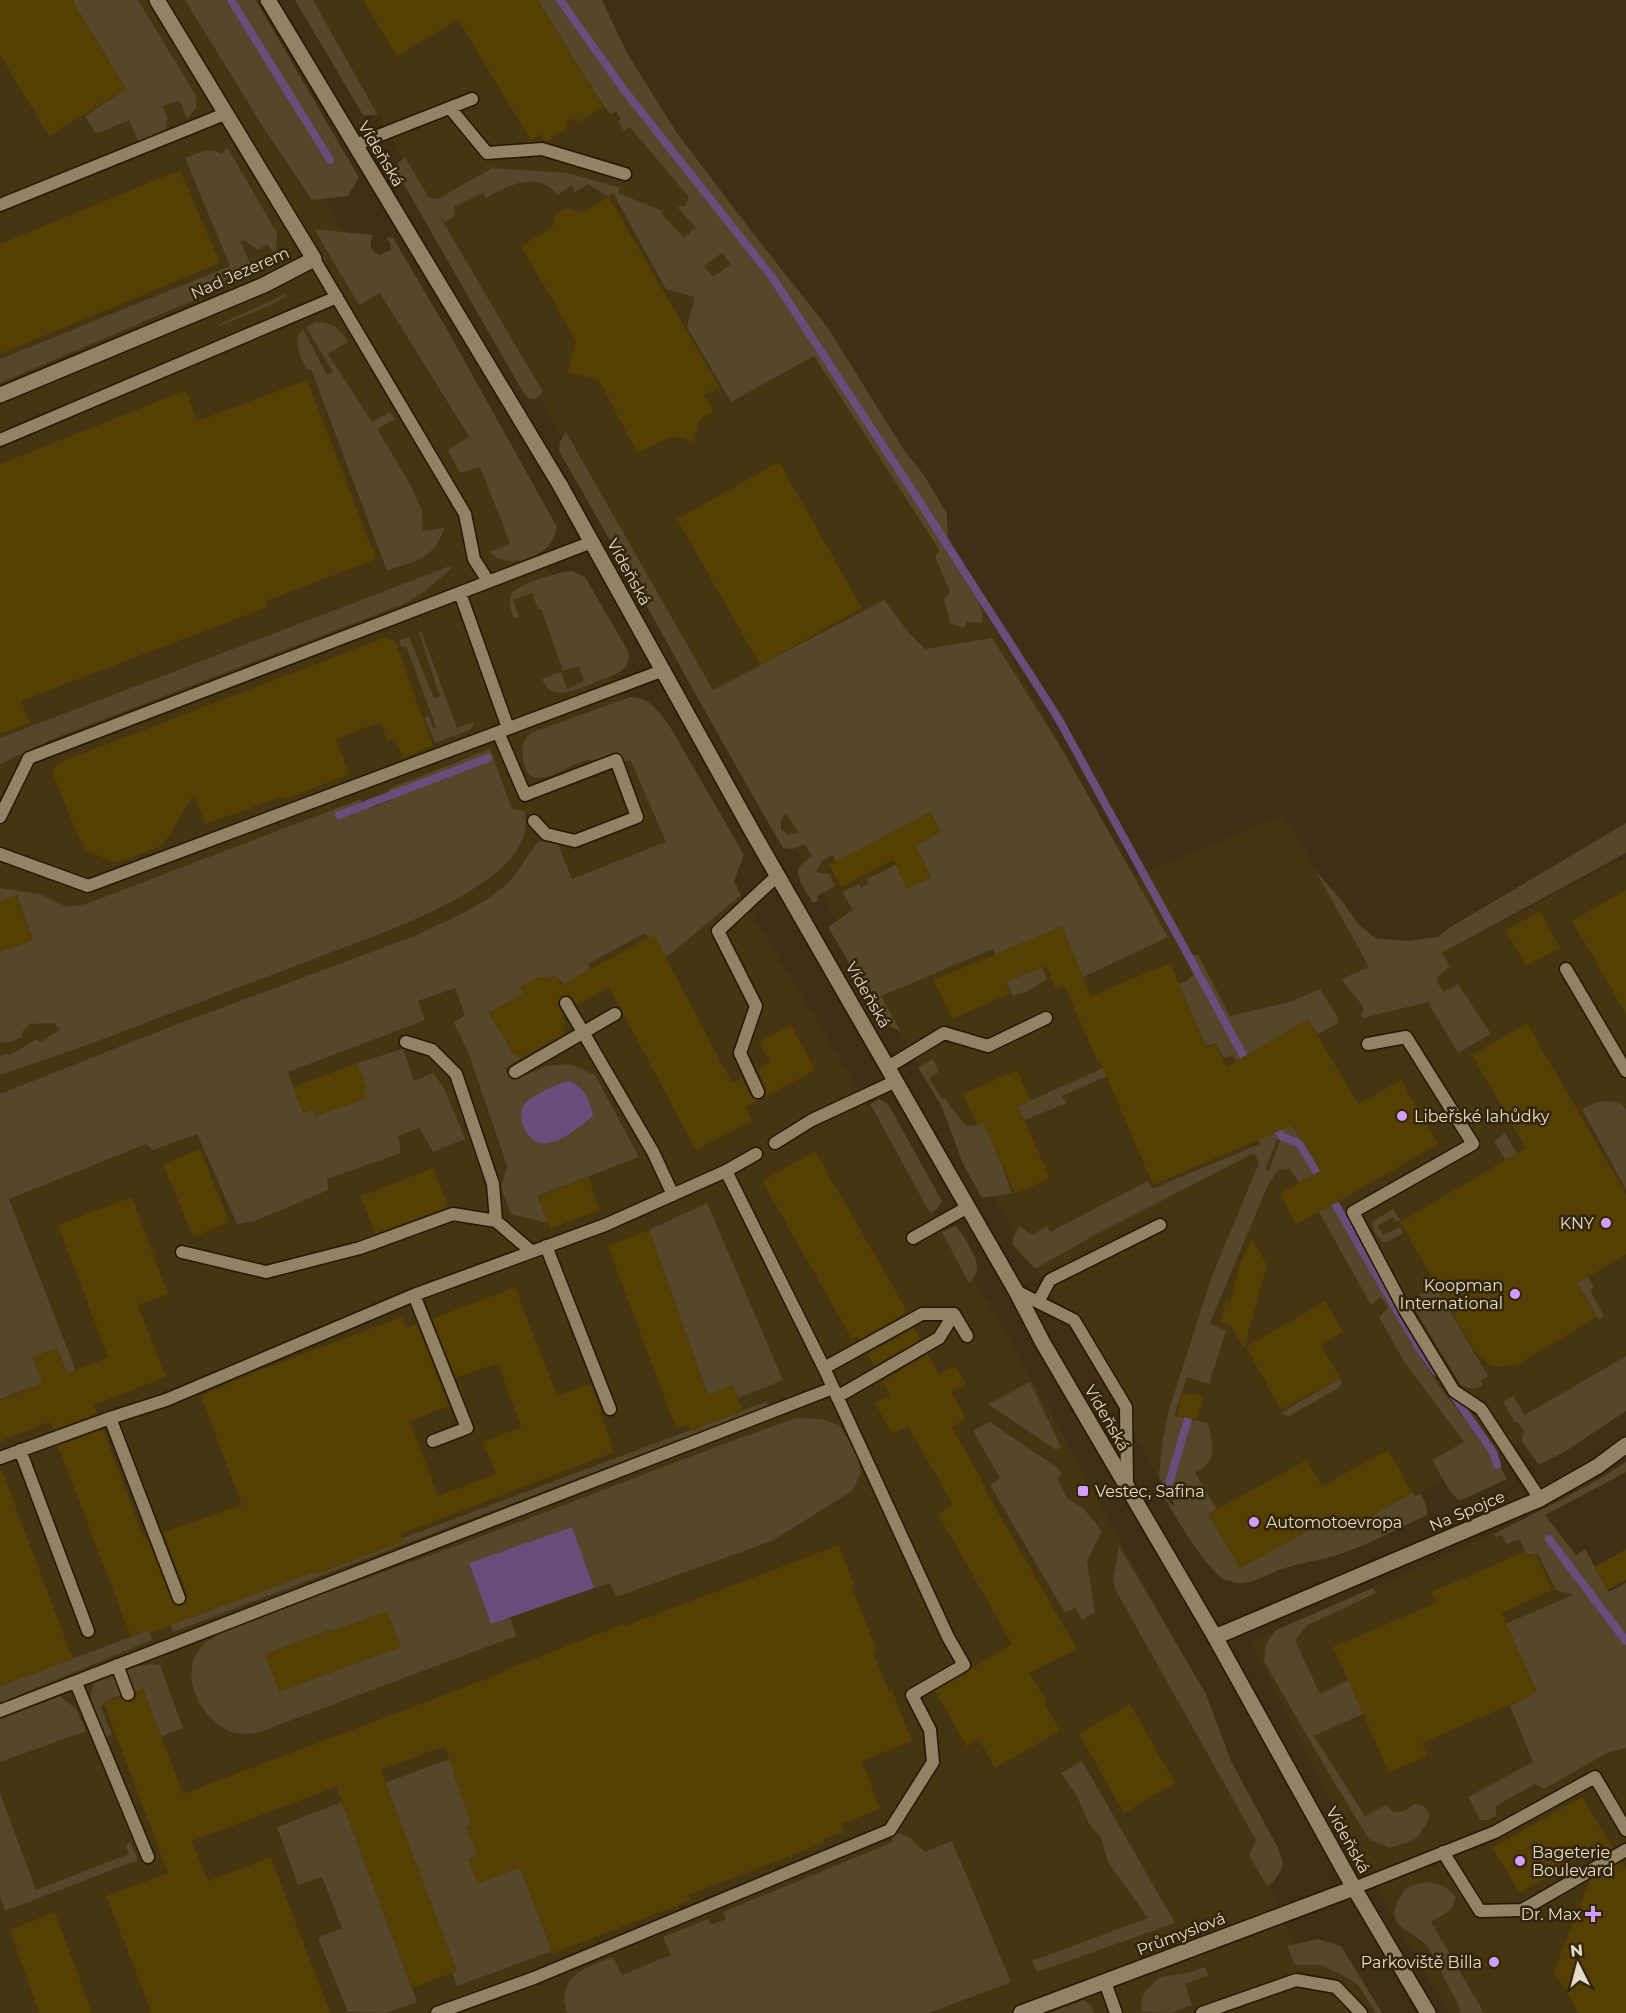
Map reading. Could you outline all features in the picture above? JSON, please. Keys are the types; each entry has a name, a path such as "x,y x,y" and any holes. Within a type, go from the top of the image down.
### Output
{"main road":[{"name":"Nad Jezerem","path":"0,395 264,285 314,259 157,0"},
{"name":"Vídeňská","path":"268,0 560,485 778,875 1016,1291 1043,1343 1215,1637 1354,1888 1428,2013"},
{"name":"Na Spojce","path":"1215,1637 1540,1499 1598,1466 1626,1445"},
{"name":"Průmyslová","path":"1022,2013 1354,1888"}],"lane":[{"path":"355,145 472,99"},
{"path":"450,108 487,153 543,149 625,174"},
{"path":"0,205 227,113"},
{"path":"314,259 465,514 474,559 488,581"},
{"path":"0,440 337,297"},
{"path":"0,817 29,758 592,542"},
{"path":"460,593 525,795 616,760 637,817 575,841 546,834 534,821"},
{"path":"0,854 88,886 664,669"},
{"path":"758,1092 740,1053 756,1006 718,931 778,875"},
{"path":"1566,969 1626,1071"},
{"path":"566,1003 653,1152 673,1195"},
{"path":"515,1072 615,1014"},
{"path":"775,1143 892,1074 944,1033 988,1046 1046,1018"},
{"path":"1368,1044 1406,1037 1473,1143 1353,1212 1406,1312 1454,1391 1481,1408 1540,1499"},
{"path":"406,1042 432,1050 456,1074 493,1184 496,1221"},
{"path":"0,1458 166,1400 414,1295 605,1225 726,1171 756,1154"},
{"path":"437,2013 534,1978 890,1830 933,1762 930,1730 912,1695 964,1665 948,1637 824,1368 726,1171"},
{"path":"913,1238 968,1207"},
{"path":"182,1252 266,1272 360,1248 453,1214 496,1221 531,1251"},
{"path":"1038,1302 1050,1280 1160,1225"},
{"path":"546,1246 610,1409"},
{"path":"1016,1291 1074,1320 1126,1407 1127,1486"},
{"path":"414,1295 467,1428 433,1441"},
{"path":"824,1368 922,1314 954,1314"},
{"path":"954,1314 967,1336"},
{"path":"0,1711 835,1392 939,1338 954,1314"},
{"path":"110,1418 179,1598"},
{"path":"20,1450 88,1631"},
{"path":"117,1665 128,1694"},
{"path":"76,1683 148,1857"},
{"path":"1354,1888 1495,1832 1595,1777 1626,1830"},
{"path":"1443,1852 1480,1911 1522,1910 1626,1850"},
{"path":"1202,2013 1296,1980 1336,1987 1361,2013"},
{"path":"1105,1982 1116,2013"}],"shaded area":[{"path":"0,0 207,0 746,904 998,1319 1205,1694 1231,1762 1283,1860 1283,1871 1269,1885 1298,1953 1344,1958 1378,2013 0,2013"},
{"path":"72,0 138,0 196,96 196,108 187,119 181,104 177,101 163,106 167,117 166,130 139,143 129,120 96,134 85,116 126,89"},
{"path":"185,0 256,0 359,178 348,196 312,200 265,130"},
{"path":"295,0 313,0 378,115 363,115"},
{"path":"313,0 562,0 859,390 1135,877 1284,814 1369,967 1442,953 1626,857 1626,1379 1526,1440 1478,1461 1284,1568 1259,1579 1212,1566 1019,1240"},
{"path":"538,0 602,0 627,53 677,133 828,328 904,450 924,475 947,514 952,559 976,597 982,611 982,623 967,622 964,628 950,623 944,599 950,592 935,557 940,551 814,356 731,402 687,327 695,297 666,289 613,193 609,197 588,184 575,192 571,185 558,195 550,187 541,183 523,182 486,198 483,193 454,207 455,216 445,222 439,215 543,392 536,399 530,399 524,394 395,169 405,157 429,198 438,199 492,168 568,173 620,188 618,193 663,211 661,213 684,238 696,227 677,207 685,206 688,196 630,127 624,131 618,121 621,119 616,111 610,114","holes":["722,253 731,264 713,277 704,266"]},
{"path":"227,147 277,233 274,257 268,266 257,274 255,267 273,252 267,244 258,250 244,240 240,241 255,274 0,383 0,359 230,266 185,158 208,151 222,154"},
{"path":"314,229 373,235 371,246 373,251 379,255 391,250 391,244 386,237 393,238 557,527 551,542 544,550 529,558 512,561 504,560 490,552 510,543 480,467 460,473 448,450 469,437 380,293 359,305"},
{"path":"286,294 275,303 218,325"},
{"path":"316,322 327,323 335,327 348,342 328,354 372,422 390,412 395,419 377,429 410,484 422,510 423,531 444,528 429,553 387,571 311,369 307,370 298,349 299,334 303,329 327,375 333,372 306,327"},
{"path":"566,432 713,690 884,600 909,633 925,649 992,638 1062,749 1168,937 1083,977 1062,926 1042,967 1047,979 1028,991 1013,996 993,949 881,996 901,1032 884,1023 828,927 853,910 842,892 859,884 861,888 868,884 867,879 896,865 907,889 931,877 916,846 940,832 931,812 837,865 833,855 822,861 816,872 829,874 835,886 817,896 818,901 813,903 798,875 800,866 812,856 805,844 793,849 783,848 559,451 560,441","holes":["786,813 798,832 789,835 781,829 781,820"]},
{"path":"450,566 452,568 424,592 404,604 50,740 0,764 0,738"},
{"path":"572,571 585,577 628,651 629,659 627,665 615,674 573,691 558,693 546,687 542,679 561,672 567,689 584,681 579,666 563,671 541,609 538,609 532,593 513,600 519,617 514,619 510,601 514,591 529,583"},
{"path":"421,631 457,728 473,722 474,725 470,730 435,743 425,718 428,715 433,728 436,727 406,646 402,647 399,641 409,637 434,698 440,697 419,632"},
{"path":"630,697 650,703 664,718 744,855 734,881 741,895 661,962 645,933 588,964 590,969 564,985 555,975 547,979 539,977 520,987 523,994 489,1013 513,1053 516,1052 520,1059 505,1068 513,1080 547,1066 570,1064 595,1075 639,1157 538,1196 548,1223 511,1214 501,1188 507,1166 469,1054 454,1023 465,1015 455,988 418,1001 425,1020 288,1072 303,1113 366,1089 357,1063 403,1049 414,1081 433,1073 444,1088 465,1139 433,1152 419,1128 398,1136 401,1153 327,1179 328,1190 255,1221 237,1224 197,1134 153,1150 146,1144 9,1199 76,1371 67,1374 57,1348 33,1357 43,1383 0,1399 0,1094 162,1030 417,935 465,912 499,891 513,878 533,848 540,842 558,844 572,879 666,842 631,761 608,759 584,761 539,778 532,776 526,770 523,758 523,744 531,733"},
{"path":"490,749 512,809 524,811 525,832 516,851 501,868 480,884 434,910 395,928 90,1044 0,1075 0,1056 8,1053 9,1056 36,1039 40,1042 60,1030 54,1023 30,1024 23,1031 22,1037 8,1043 0,1042 0,952 33,940 17,895 0,902 0,888 40,894 67,907 86,904 361,799 361,806 368,809 392,800 388,789"},
{"path":"1626,823 1626,853 1442,953 1450,966 1437,977 1437,982 1444,992 1458,984 1491,1034 1458,1053 1428,1002 1363,1018 1361,1014 1364,1009 1342,979 1369,967 1315,870 1342,901 1358,924 1375,938 1406,941 1438,937 1449,928"},
{"path":"1185,955 1198,955 1230,1016 1290,1002 1320,989 1337,1016 1338,1023 1318,1034 1308,1019 1250,1054 1301,1140 1280,1132 1265,1170 1269,1171 1281,1138 1297,1144 1350,1231 1413,1346 1444,1393 1490,1451 1492,1461 1499,1465 1507,1479 1459,1501 1450,1491 1432,1460 1464,1442 1403,1360 1379,1317 1388,1308 1381,1297 1371,1305 1319,1212 1290,1169 1278,1170 1268,1185 1210,1323 1226,1331 1209,1384 1187,1377 1174,1416 1208,1423 1212,1446 1211,1458 1203,1468 1195,1473 1217,1509 1209,1514 1240,1568 1338,1514 1347,1529 1413,1493 1415,1496 1420,1493 1427,1515 1354,1549 1241,1583 1224,1579 1208,1564 1170,1507 1159,1484 1172,1506 1175,1505 1159,1477 1168,1413 1212,1276 1259,1163 1254,1153 1093,1236 1035,1269 1012,1244 1020,1226 1032,1235 1047,1226 1050,1232 1148,1181 1152,1189 1260,1144 1258,1140 1267,1136 1262,1117 1233,1055 1224,1058 1215,1043 1133,1076 1129,1066 1062,1096 1067,1103 990,1134 1012,1193 982,1198 963,1164 942,1107 918,1067 933,1059 939,1072 929,1078 942,1099 946,1098 966,1126 977,1125 1138,1052 1179,984 1187,981 1195,973"},
{"path":"569,1081 586,1095 593,1116 561,1139 549,1143 536,1141 530,1137 523,1125 521,1118 524,1105 532,1097 545,1090"},
{"path":"879,1099 888,1104 942,1201 937,1209 930,1213 870,1104"},
{"path":"1597,1102 1618,1102 1626,1109 1626,1190 1582,1109"},
{"path":"1505,1133 1594,1287 1590,1290 1604,1316 1599,1320 1494,1141"},
{"path":"707,1203 783,1380 738,1398 733,1385 708,1395 649,1230"},
{"path":"1393,1209 1400,1220 1396,1222 1393,1217 1377,1226 1383,1235 1400,1227 1403,1233 1389,1241 1382,1242 1374,1231 1372,1222"},
{"path":"955,1226 965,1238 976,1261 976,1272 969,1283 942,1232"},
{"path":"1435,1285 1488,1376 1481,1381 1483,1386 1471,1389 1461,1385 1415,1310 1418,1297"},
{"path":"1626,1356 1626,1411 1566,1451 1539,1465 1522,1442 1525,1432 1518,1422 1515,1422 1503,1402 1513,1396 1525,1415"},
{"path":"1340,1378 1342,1383 1337,1389 1289,1416 1282,1412"},
{"path":"1030,1382 1061,1447 1056,1450 988,1404"},
{"path":"767,1401 768,1406 173,1632 170,1625 316,1571 317,1574 403,1538"},
{"path":"796,1418 822,1419 839,1425 857,1453 861,1473 852,1491 772,1541 616,1597 610,1583 594,1588 572,1527 469,1564 491,1624 510,1617 516,1636 257,1733 243,1734 223,1728 205,1712 195,1694 191,1674 192,1664 202,1646 221,1633"},
{"path":"990,1422 1059,1469 1062,1474 1057,1478 1067,1498 1083,1508 1102,1531 1087,1561 1095,1612 1082,1620 1075,1608 1065,1613 990,1485 1000,1478 973,1431"},
{"path":"1626,1462 1626,1472 1545,1515 1576,1555 1585,1549 1609,1592 1626,1583 1626,1748 1607,1753 1544,1789 1535,1784 1496,1806 1496,1816 1488,1820 1480,1820 1468,1797 1533,1762 1510,1706 1537,1692 1515,1645 1314,1736 1365,1816 1386,1805 1393,1812 1404,1811 1415,1804 1424,1806 1429,1813 1428,1821 1417,1838 1406,1843 1389,1848 1369,1839 1264,1661 1266,1645 1273,1633 1373,1588 1376,1593 1308,1625 1295,1640 1320,1694 1348,1680 1505,1624 1573,1595 1556,1590 1538,1554 1526,1555 1520,1539 1507,1544 1502,1535 1496,1537 1494,1534 1577,1491"},
{"path":"1524,1520 1626,1659 1626,2013 1449,2013 1358,1856 1251,1642"},
{"path":"572,1527 594,1588 491,1624 469,1563"},
{"path":"1119,1546 1206,1694 1231,1761 1278,1848 1282,1859 1280,1873 1267,1886 1249,1855 1256,1840 1115,1589 1113,1579"},
{"path":"149,1630 152,1640 0,1703 0,1686"},
{"path":"160,1665 183,1728 161,1737 143,1691 120,1696 104,1703 101,1707 112,1735 102,1738 91,1705 94,1683 138,1666"},
{"path":"60,1696 76,1709 86,1731 0,1762 0,1719"},
{"path":"449,1759 462,1798 490,1788 552,1951 457,1986 452,1973 456,1971 385,1783"},
{"path":"1082,1761 1175,1923 1037,1972 1032,1961 1148,1918 1108,1862 1101,1838 1089,1824 1077,1796 1061,1773"},
{"path":"0,1793 36,1890 129,1854 126,1844 130,1842 138,1860 5,1911 0,1896"},
{"path":"342,1802 417,2002 386,2013 348,2012 318,1938 342,1928 322,1877 298,1885 277,1827"},
{"path":"896,1833 909,1837 925,1852 952,1841 1011,1982 929,2013 568,2013 566,2003 564,2003 568,1984 573,1977 587,1968 613,1957 622,1975 671,1955 663,1937 708,1919 711,1925 726,1919 723,1912 893,1842 891,1835"},
{"path":"1428,1882 1444,1886 1455,1896 1451,1909 1431,1922 1484,2013 1460,2013 1459,2006 1427,1945 1397,1923 1394,1914 1397,1902 1405,1889"},
{"path":"1318,1939 1341,1946 1382,2013 1376,2013 1359,1986 1348,1978 1322,1965 1295,1965 1287,1946"},
{"path":"1205,1967 1208,1975 1185,1984 1192,2005 1171,2013 1142,2012 1141,2000 1145,1992 1160,1977 1188,1973"},
{"path":"1084,2000 1091,2006 1094,2013 1050,2013"}],"building":[{"path":"0,0 72,0 126,89 49,136 0,55"},
{"path":"363,0 538,0 603,107 578,122 574,118 566,124 568,128 546,142 540,134 531,140 458,20 397,56"},
{"path":"180,170 220,263 0,354 0,244"},
{"path":"609,197 719,387 704,395 714,412 699,420 693,442 673,436 637,453 599,380 568,372 576,341 521,246 552,228 555,215 567,208 581,213"},
{"path":"307,380 376,559 266,601 268,607 21,701 30,723 0,734 0,464 186,390 197,421"},
{"path":"779,462 862,608 760,665 677,519"},
{"path":"384,638 395,641 433,746 403,758 395,739 387,740 381,722 336,739 349,774 286,799 285,796 205,824 194,795 162,846 116,863 87,851 78,836 53,774 60,762"},
{"path":"930,812 940,832 916,846 931,877 907,889 893,860 841,887 829,865"},
{"path":"1626,890 1626,1014 1572,921"},
{"path":"16,895 33,940 0,952 0,902"},
{"path":"1540,911 1560,948 1526,966 1506,930"},
{"path":"1062,926 1091,996 1170,963 1207,1048 1216,1044 1226,1067 1308,1019 1358,1104 1401,1080 1438,1144 1296,1224 1280,1194 1320,1171 1293,1125 1153,1185 1100,1061 1098,1062 1064,985 1056,989 1046,966 1006,982 1011,993 952,1019 934,980"},
{"path":"654,935 732,1083 742,1078 751,1096 758,1100 745,1107 752,1121 696,1150 609,987 577,1006 571,996 561,996 558,1004 563,1015 561,1016 566,1023 562,1026 566,1033 520,1059 516,1052 513,1053 489,1012 523,994 520,987 539,977 541,979 546,976 547,979 556,975 561,985"},
{"path":"1527,1023 1626,1194 1626,1255 1577,1283 1597,1317 1518,1364 1499,1367 1490,1365 1476,1353 1400,1222 1526,1148 1472,1055"},
{"path":"791,1025 815,1070 765,1097 766,1089 757,1070 770,1062 759,1042"},
{"path":"357,1063 367,1089 363,1090 366,1099 315,1116 312,1109 303,1113 293,1087"},
{"path":"1017,1070 1031,1101 1018,1106 1050,1178 1015,1194 983,1123 977,1125 963,1094"},
{"path":"200,1149 229,1222 193,1237 163,1164"},
{"path":"815,1151 906,1309 904,1310 906,1313 859,1340 857,1336 852,1339 762,1181"},
{"path":"433,1168 448,1207 375,1234 361,1196"},
{"path":"588,1177 600,1210 550,1229 538,1197"},
{"path":"132,1197 168,1294 138,1305 166,1377 94,1405 97,1414 53,1430 50,1422 0,1441 0,1400 43,1383 33,1357 57,1348 67,1374 108,1357 58,1225"},
{"path":"649,1230 708,1395 733,1385 743,1411 690,1431 688,1424 676,1428 608,1246"},
{"path":"1252,1239 1267,1265 1244,1348 1230,1324 1221,1322 1226,1301 1230,1302 1240,1264"},
{"path":"515,1287 557,1396 591,1384 614,1452 401,1534 405,1541 317,1574 316,1571 150,1633 149,1630 131,1637 58,1446 103,1429 144,1539 147,1537 174,1605 181,1606 186,1603 187,1595 163,1532 242,1505 201,1396 245,1376 402,1317 406,1328 417,1324 449,1406 410,1421 438,1496 496,1474 483,1442 521,1427 498,1363 456,1378 432,1319"},
{"path":"1325,1301 1343,1332 1321,1345 1340,1378 1281,1410 1246,1347"},
{"path":"914,1328 920,1340 874,1366 867,1354"},
{"path":"928,1354 939,1375 955,1366 966,1384 951,1392 966,1419 952,1427 986,1488 984,1488 1077,1649 1029,1673 1047,1701 1044,1702 1060,1731 995,1768 979,1739 967,1747 935,1691 1012,1644 938,1514 953,1505 908,1426 892,1434 875,1403 890,1395 882,1381"},
{"path":"1182,1393 1203,1396 1197,1420 1177,1416"},
{"path":"1388,1450 1413,1493 1347,1529 1338,1514 1240,1568 1208,1514 1307,1460 1322,1486"},
{"path":"0,1471 2,1471 73,1659 0,1686"},
{"path":"839,1545 854,1585 851,1586 877,1650 873,1652 889,1691 892,1690 912,1741 862,1761 880,1809 841,1824 844,1832 822,1840 824,1843 688,1895 690,1901 553,1953 520,1868 477,1884 468,1859 477,1855 466,1826 471,1825 445,1746 381,1770 457,1971 412,1988 336,1787 192,1841 208,1881 271,1857 330,2013 152,2013 106,1896 168,1873 104,1703 120,1697 123,1701 130,1702 135,1699 136,1691 143,1688 183,1794 502,1673 502,1671 624,1624 625,1626"},
{"path":"1626,1549 1626,1580 1607,1590 1594,1567"},
{"path":"1525,1552 1527,1558 1536,1554 1552,1590 1502,1613 1537,1693 1422,1743 1428,1756 1389,1772 1333,1647 1436,1603 1431,1592"},
{"path":"387,1611 401,1647 279,1692 265,1654"},
{"path":"1130,1704 1175,1783 1124,1813 1079,1734"},
{"path":"1582,1797 1613,1848 1599,1856 1604,1843 1520,1893 1492,1848"},
{"path":"1622,1862 1626,1869 1626,2013 1579,2013 1554,1971 1590,1880"},
{"path":"55,1912 92,2013 39,2013 10,1930"}],"waterway":[{"path":"231,0 330,160"},
{"path":"560,0 624,90 772,277 914,493 1058,718 1249,1066"},
{"path":"339,815 488,758"},
{"path":"1274,1122 1281,1136 1300,1144 1322,1181"},
{"path":"1330,1195 1420,1350 1436,1372"},
{"path":"1451,1392 1493,1452 1497,1465"},
{"path":"1167,1490 1188,1419"},
{"path":"1549,1539 1626,1641"}],"place":[{"name":"Libeřské lahůdky","path":"1402,1116"},
{"name":"KNY","path":"1606,1223"},
{"name":"Koopman International","path":"1515,1294"},
{"name":"Vestec, Safina","path":"1083,1491"},
{"name":"Automotoevropa","path":"1254,1522"},
{"name":"Bageterie Boulevard","path":"1520,1861"},
{"name":"Dr. Max","path":"1593,1914"},
{"name":"Parkoviště Billa","path":"1494,1962"}]}
